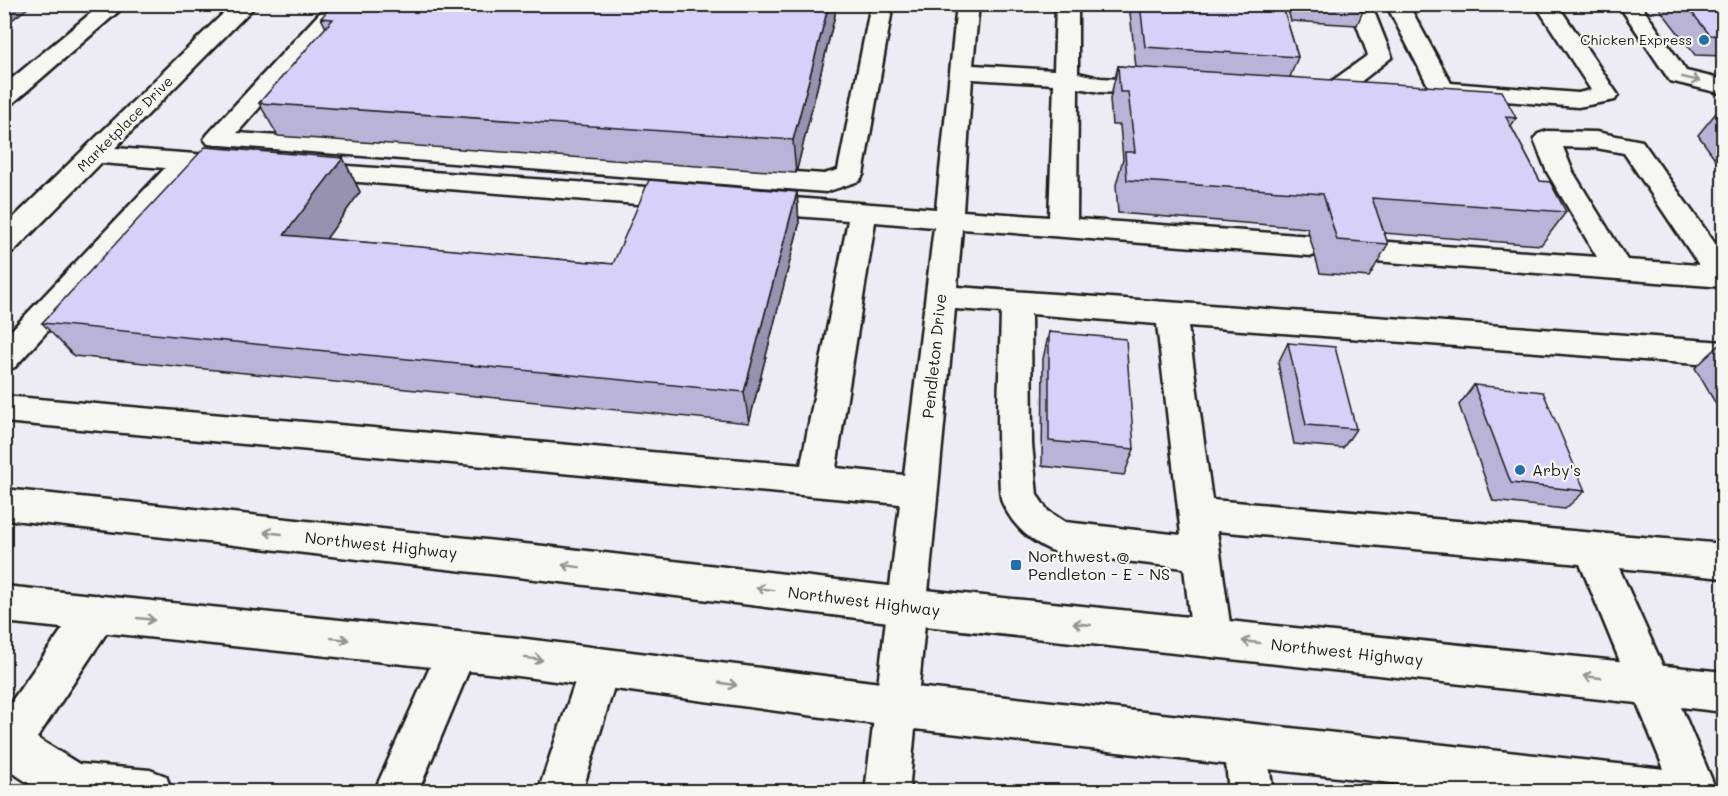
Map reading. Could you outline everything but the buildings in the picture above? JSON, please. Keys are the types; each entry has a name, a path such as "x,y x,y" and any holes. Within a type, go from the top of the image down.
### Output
{"main road":[{"path":"4,98 116,4"},
{"name":"Marketplace Drive","path":"6,240 246,4"},
{"path":"340,4 217,139 826,183 850,175 882,4"},
{"name":"Pendleton Drive","path":"887,792 940,297 968,4"},
{"path":"1063,227 1066,4"},
{"path":"1290,95 1326,97 1380,57 1360,4"},
{"path":"1397,4 1442,90 1578,100 1606,95 1546,4"},
{"path":"1629,4 1678,76 1724,87"},
{"path":"961,71 1065,78 1100,85 1183,89"},
{"path":"1618,269 1560,172 1547,139 1596,140 1633,147 1723,277"},
{"path":"94,155 1312,246"},
{"path":"4,359 186,162"},
{"path":"816,481 863,212"},
{"path":"1361,250 1723,277"},
{"path":"940,297 1724,354"},
{"path":"1016,304 1015,444 1019,499 1035,522 1059,537 1202,554"},
{"path":"1171,314 1212,638"},
{"path":"4,409 919,491"},
{"name":"Northwest Highway","path":"4,504 520,560 906,606 1724,692"},
{"path":"1198,514 1724,561"},
{"path":"1592,549 1695,792"},
{"path":"4,604 600,667 897,706 1670,792"},
{"path":"97,614 6,743 71,789 150,792"},
{"path":"396,792 456,651"},
{"path":"560,792 600,667"},
{"path":"1245,745 1251,792"}],"place":[{"name":"Chicken Express","path":"1704,40"},
{"name":"Arby's","path":"1520,470"},
{"name":"Northwest @ Pendleton - E - NS","path":"1016,565"}]}
